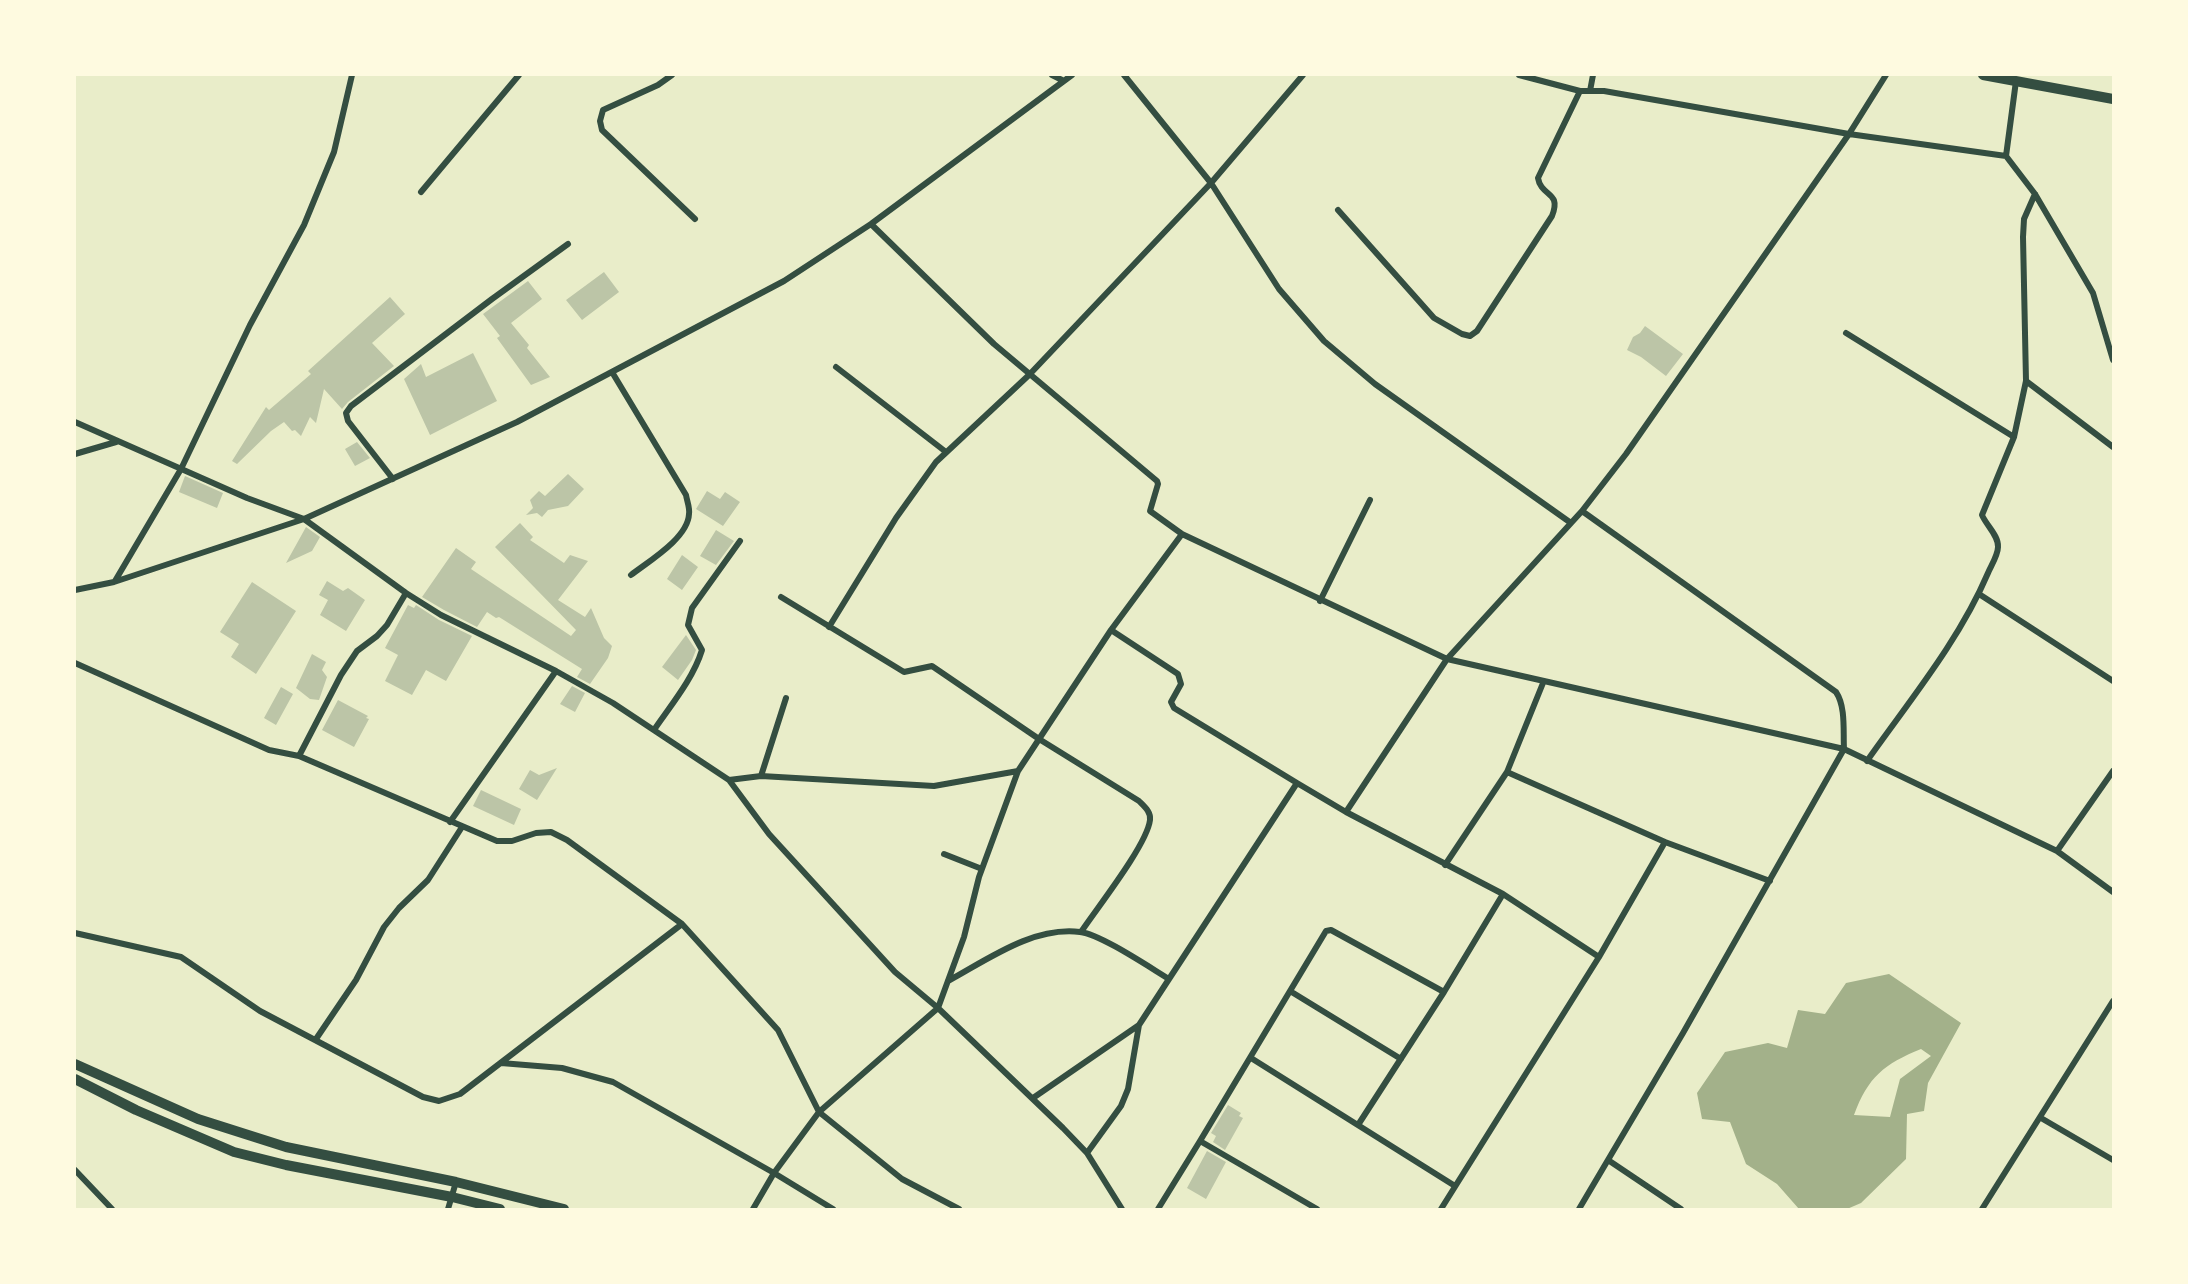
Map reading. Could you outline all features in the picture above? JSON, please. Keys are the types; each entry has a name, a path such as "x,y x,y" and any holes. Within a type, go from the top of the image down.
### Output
{"street":[{"path":"114,582 181,469 250,325 304,225 334,152 352,75"},
{"path":"421,192 519,75"},
{"path":"672,75 658,85 603,110 600,121 602,130 695,219"},
{"path":"1052,75 1064,81"},
{"path":"75,590 114,582 304,519 517,422 784,281 871,224 1072,75"},
{"path":"1124,75 1211,183 1279,290 1324,340 1375,384 1571,523"},
{"path":"829,627 896,518 936,462 1029,375 1211,183 1304,75"},
{"path":"1519,75 1580,91 1604,91 1849,134 2006,156 2035,194 2093,293 2113,360"},
{"path":"1590,91 1593,75"},
{"path":"1346,812 1447,659 1582,511 1626,454 1849,134 1886,75"},
{"path":"1983,75 2113,99"},
{"path":"2006,156 2016,81"},
{"path":"1338,210 1434,318 1470,336 1477,331 1552,216 1556,206 1554,198 1539,183 1538,177 1580,91"},
{"path":"1867,761 1951,642 1979,594 1998,548 1996,538 1985,524 1982,515 2014,437 2026,381 2023,237 2024,219 2035,194"},
{"path":"871,224 994,344 1140,464 1158,484 1150,511 1182,534 1447,659 1844,749 2057,851 2113,892"},
{"path":"393,479 348,421 346,413 351,406 492,298 568,244"},
{"path":"1846,333 2014,437"},
{"path":"837,367 946,452"},
{"path":"612,372 686,495 689,514 685,528 678,538 631,575"},
{"path":"2026,381 2113,447"},
{"path":"75,422 247,498 304,519 406,593 441,615 556,671 614,703 729,780 769,834 887,963 1033,1098 1087,1154 1122,1209"},
{"path":"75,454 117,442"},
{"path":"1320,601 1370,500"},
{"path":"1579,1209 1844,749 1842,711 1840,697 1836,692 1582,511"},
{"path":"753,1209 774,1173 819,1112 938,1008 964,938 982,869 1018,771 1111,630 1182,534"},
{"path":"654,730 695,668 702,650 688,625 692,608 740,541"},
{"path":"299,756 341,675 357,651 387,625 406,593"},
{"path":"1979,594 2113,681"},
{"path":"781,597 904,672 932,666 1039,739 1139,801 1148,810 1150,819 1143,841 1081,932"},
{"path":"1111,630 1178,674 1180,684 1171,702 1174,708 1346,812 1503,894 1599,957"},
{"path":"75,663 269,750 299,756 497,841 512,841 536,833 551,832 567,840 682,924 778,1030 819,1112 902,1179 959,1209"},
{"path":"450,822 556,671"},
{"path":"1444,864 1507,772 1543,682"},
{"path":"761,776 786,698"},
{"path":"729,780 761,776 934,786 1018,771"},
{"path":"2057,851 2113,771"},
{"path":"1507,772 1665,842 1770,881"},
{"path":"1033,1098 1139,1025 1297,783"},
{"path":"316,1039 356,980 384,927 399,908 428,880 462,827"},
{"path":"1441,1209 1599,957 1665,842"},
{"path":"944,854 982,869"},
{"path":"1358,1125 1444,992 1503,894"},
{"path":"75,933 181,957 260,1011 423,1097 439,1101 460,1094 682,924"},
{"path":"1158,1209 1326,931 1331,930 1444,992"},
{"path":"948,981 1015,946 1047,933 1081,932 1113,946 1169,979"},
{"path":"1290,991 1401,1059"},
{"path":"1982,1209 2113,1001"},
{"path":"1087,1154 1121,1106 1128,1089 1139,1025"},
{"path":"1251,1058 1455,1186"},
{"path":"501,1062 562,1068 613,1082 833,1209"},
{"path":"75,1064 198,1119 275,1143 456,1182 564,1209"},
{"path":"75,1080 136,1110 234,1152 286,1165 452,1197 500,1209"},
{"path":"2041,1118 2113,1160"},
{"path":"1200,1141 1317,1209"},
{"path":"1608,1160 1681,1209"},
{"path":"75,1170 112,1209"},
{"path":"448,1209 456,1182"}],"shaded area":[{"path":"1889,974 1961,1023 1928,1083 1924,1111 1907,1114 1906,1159 1861,1203 1847,1209 1799,1209 1777,1184 1746,1164 1730,1122 1702,1119 1697,1093 1725,1052 1768,1043 1787,1048 1798,1010 1825,1014 1846,983","holes":["1921,1049 1931,1056 1900,1079 1890,1117 1854,1115 1865,1091 1887,1066"]}],"building":[{"path":"604,272 619,292 582,320 566,300"},
{"path":"528,281 542,299 511,323 550,377 531,385 497,338 500,336 483,314"},
{"path":"390,297 405,314 372,343 394,366 342,409 324,389 316,423 310,417 301,436 295,430 292,431 284,422 271,431 237,464 232,461 266,407 269,410 311,374 308,371"},
{"path":"1645,326 1683,354 1666,376 1641,357 1627,350 1633,337"},
{"path":"473,353 497,401 430,435 404,379 421,364 426,377"},
{"path":"357,442 370,458 355,466 345,449"},
{"path":"568,474 584,489 568,506 548,510 542,517 537,513 526,515 533,508 530,500 539,491 545,496"},
{"path":"185,476 223,493 217,508 179,492"},
{"path":"707,491 720,499 725,492 740,502 723,526 696,509"},
{"path":"520,523 533,537 530,540 564,563 570,555 588,561 558,600 585,617 591,608 604,638 612,646 608,658 590,684 577,677 582,669 499,617 496,618 487,612 477,627 422,597 456,548 476,562 471,569 571,636 576,630 495,547"},
{"path":"306,527 320,537 312,551 286,563"},
{"path":"716,530 734,541 716,565 700,556"},
{"path":"682,555 698,567 682,590 667,579"},
{"path":"327,581 343,591 348,588 365,600 346,631 320,615 328,600 319,595"},
{"path":"252,582 296,611 256,674 231,657 239,644 220,632"},
{"path":"408,605 414,608 416,605 439,620 472,636 446,681 426,670 412,695 385,681 398,655 385,648"},
{"path":"686,635 696,650 678,680 662,667"},
{"path":"312,654 326,662 322,670 327,677 319,700 310,699 296,688"},
{"path":"572,686 585,693 575,712 560,704"},
{"path":"281,687 293,694 276,725 264,718"},
{"path":"338,700 368,716 366,718 369,719 354,747 322,730"},
{"path":"557,768 537,800 519,789 530,770 539,775"},
{"path":"481,790 521,809 514,825 473,806"},
{"path":"1228,1105 1241,1113 1239,1116 1243,1118 1225,1150 1213,1142 1216,1136 1211,1133"},
{"path":"1207,1151 1226,1162 1206,1199 1187,1188"}]}
